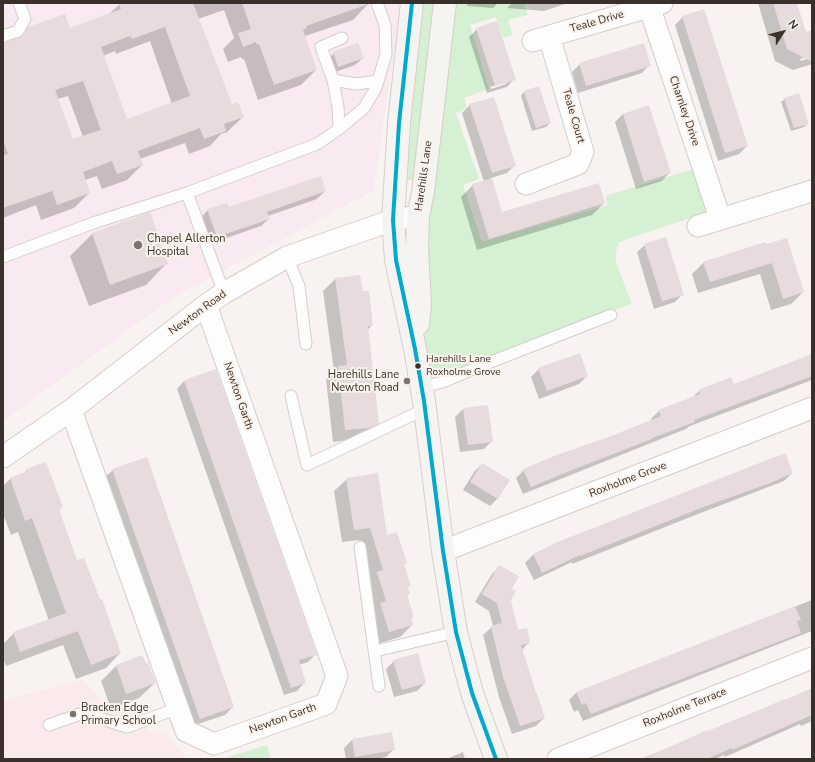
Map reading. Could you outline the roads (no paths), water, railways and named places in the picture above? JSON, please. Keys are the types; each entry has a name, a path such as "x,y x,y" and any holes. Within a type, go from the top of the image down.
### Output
{"main road":[{"name":"Harehills Lane","path":"412,3 399,122 393,220 396,260 422,387 443,551 456,632 472,693 496,759"},
{"name":"Harehills Lane","path":"415,349 420,304 417,248 418,216 423,192 445,3"}],"street":[{"name":"Teale Drive","path":"541,38 653,4"},
{"name":"Charnley Drive","path":"653,4 720,218"},
{"name":"Teale Court","path":"526,184 578,164 583,152 541,38"},
{"path":"698,226 812,191"},
{"name":"Newton Road","path":"3,457 72,410 206,305 224,293 287,257 393,220 418,216"},
{"name":"Newton Garth","path":"72,410 186,731 214,744 326,704 337,676 206,305"},
{"name":"Roxholme Grove","path":"443,551 812,408"},
{"name":"Roxholme Terrace","path":"558,759 812,658"}],"lane":[{"path":"3,36 18,31 25,19 19,3"},
{"path":"3,257 93,223 187,193 317,144 339,129 364,108 376,88 386,54 385,25 377,3"},
{"path":"339,129 338,107 333,80 321,47 342,38"},
{"path":"333,80 356,84 378,80"},
{"path":"187,193 224,293"},
{"path":"287,257 299,286 306,344"},
{"path":"422,387 443,382 610,315"},
{"path":"291,396 306,465 425,409"},
{"path":"360,547 379,686"},
{"path":"375,651 456,632"},
{"path":"49,725 84,713 126,727 178,708"}],"place":[{"name":"Chapel Allerton Hospital","path":"138,245"},
{"name":"Harehills Lane Roxholme Grove","path":"418,366"},
{"name":"Harehills Lane Newton Road","path":"407,381"},
{"name":"Bracken Edge Primary School","path":"73,714"}]}
